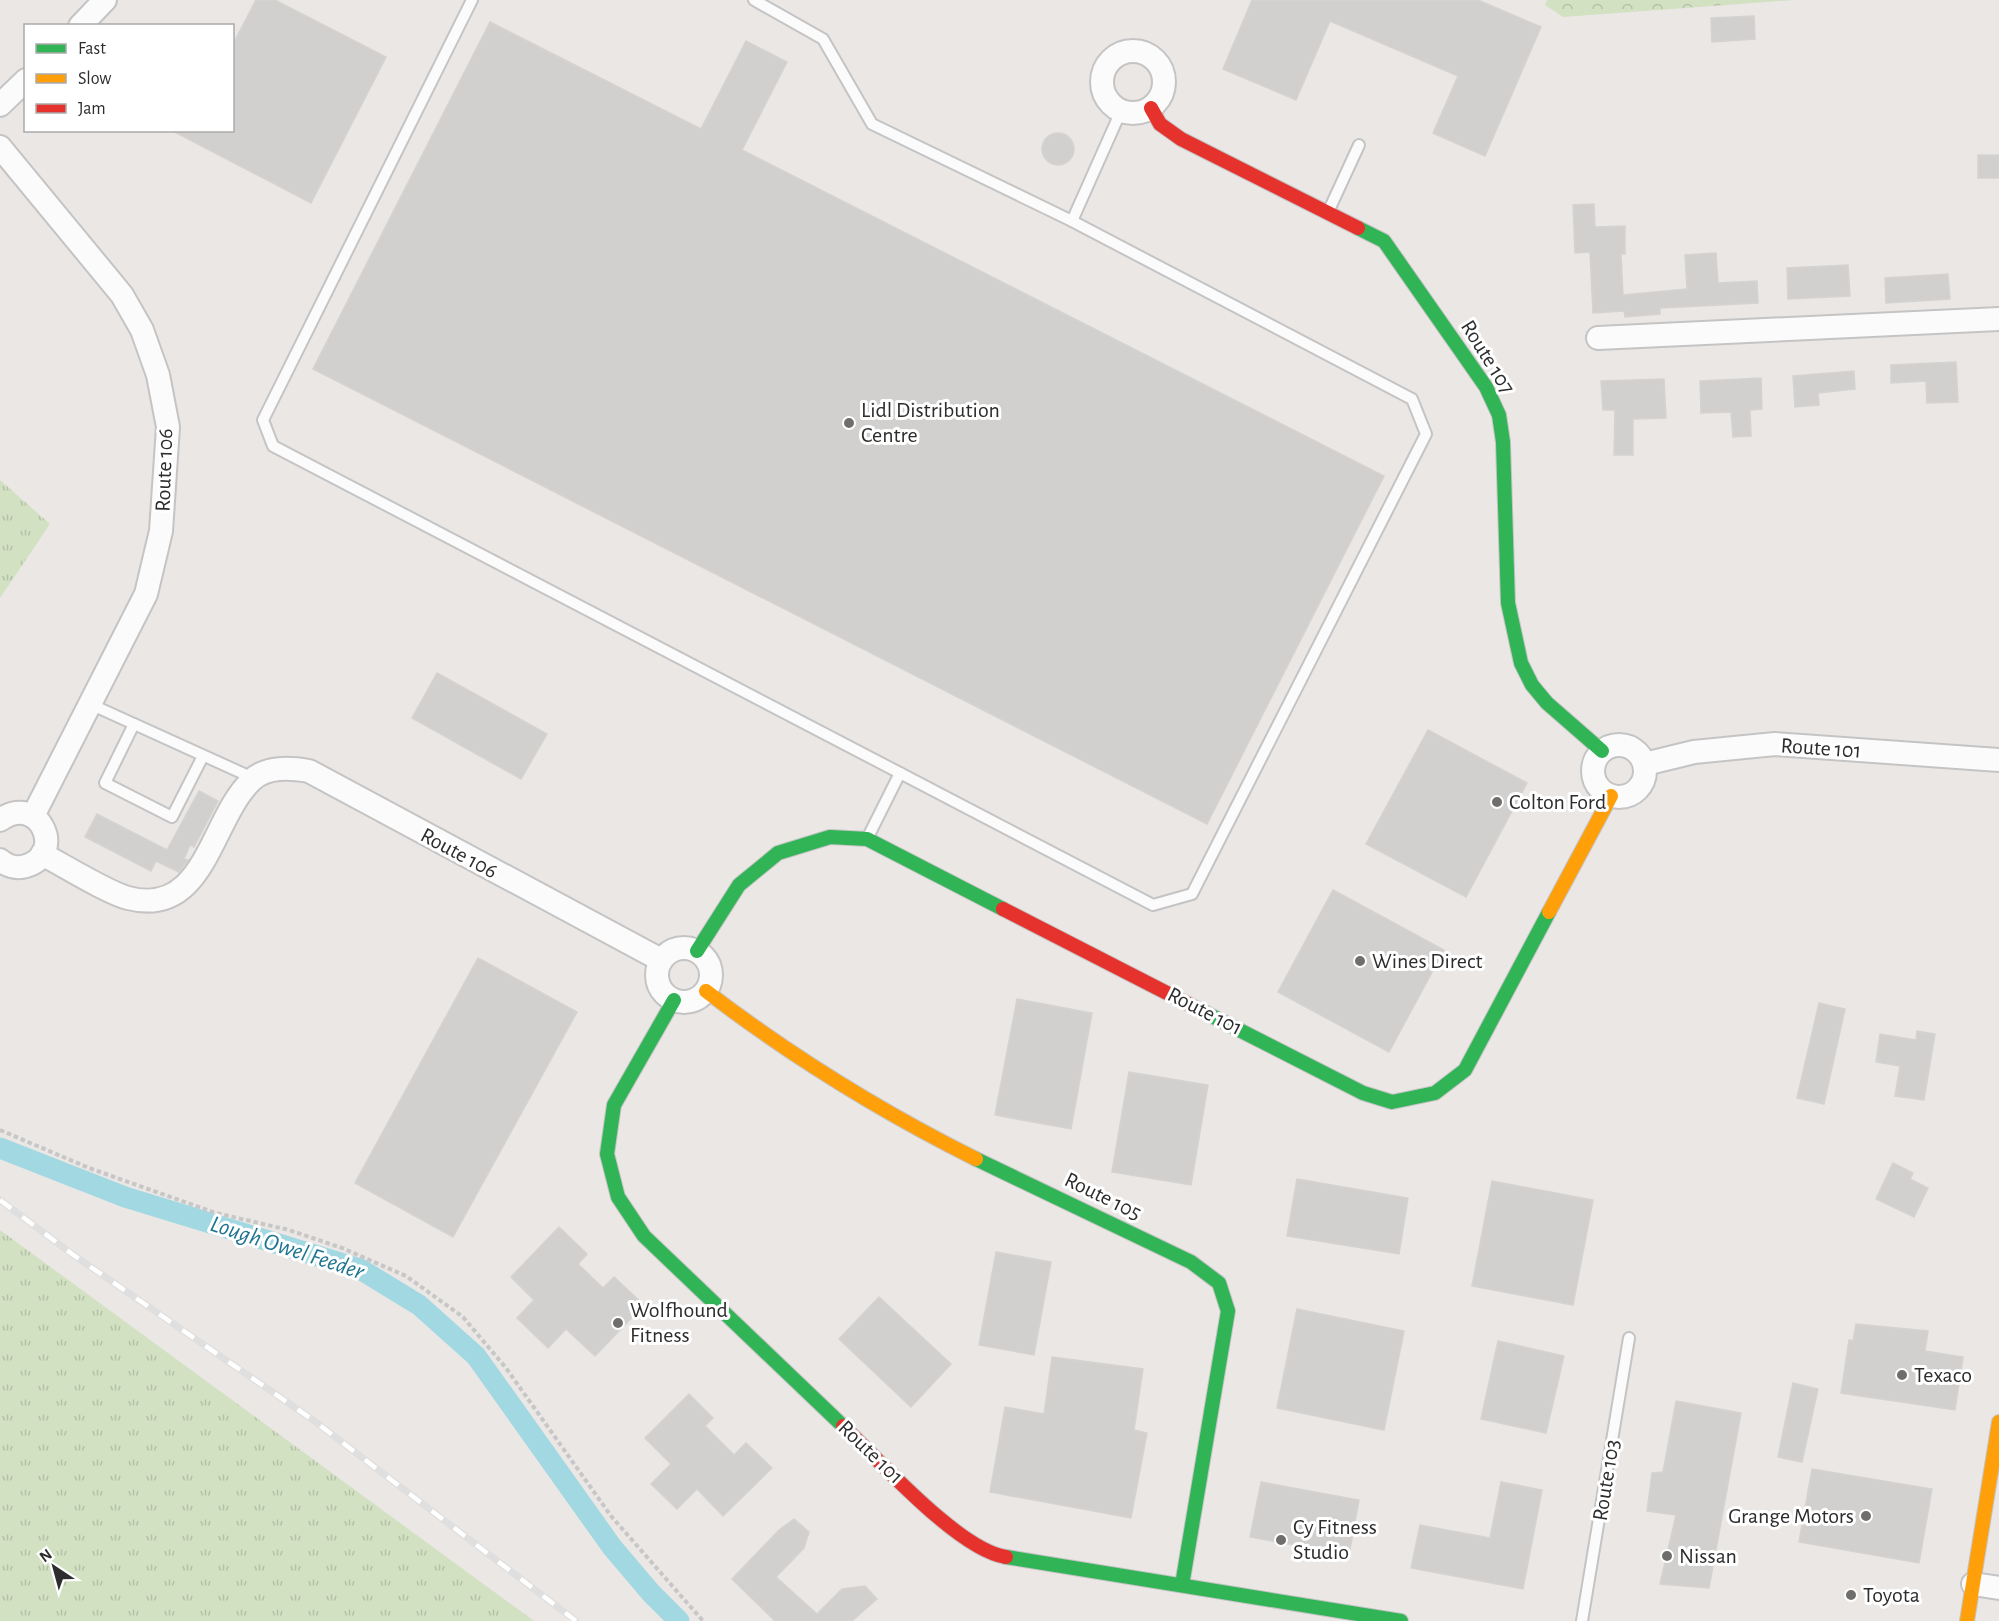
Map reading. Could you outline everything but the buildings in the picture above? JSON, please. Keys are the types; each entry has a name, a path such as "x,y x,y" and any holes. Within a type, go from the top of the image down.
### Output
{"street":[{"path":"82,24 105,0"},
{"path":"1131,52 1150,57 1162,72 1163,92 1151,108 1142,112 1121,111 1106,98 1103,77 1113,59 1131,52"},
{"path":"0,105 24,82"},
{"name":"Route 107","path":"1151,108 1160,124 1181,139 1384,241 1486,387 1499,415 1503,442 1508,605 1515,645 1532,684 1569,722 1602,751"},
{"name":"Route 106","path":"0,147 122,296 142,330 158,375 168,427 162,531 146,594 33,816"},
{"path":"1598,338 1999,318"},
{"name":"Route 101","path":"1645,764 1694,752 1775,744 1999,760"},
{"path":"1610,746 1627,746 1641,756 1646,772 1640,787 1627,796 1611,796 1598,787 1593,772 1597,757 1602,751 1610,746"},
{"name":"Route 106","path":"253,778 284,766 309,771 661,960"},
{"path":"42,854 127,898 162,901 195,877 236,801 253,778"},
{"name":"Route 101","path":"697,951 739,885 778,852 830,837 867,839 1363,1093 1392,1102 1435,1093 1465,1070 1611,796"},
{"path":"0,820 15,812 33,816 44,829 46,846 37,861 20,867 10,866 0,860"},
{"path":"681,948 697,951 704,956 711,973 706,991 692,1001 674,1000 667,996 658,983 657,975 661,960 673,950 681,948"},
{"name":"Route 105","path":"706,991 735,1014 884,1112 1191,1262 1219,1283 1228,1311 1182,1585"},
{"name":"Route 101","path":"674,1000 614,1105 607,1154 618,1197 644,1236 956,1533 991,1555 1401,1621"},
{"path":"1967,1621 1999,1422"},
{"path":"1973,1584 1999,1588"}],"lane":[{"path":"472,0 262,420 273,446 1153,905 1192,894 1426,434 1412,399 1072,221 872,124 823,39 754,0"},
{"path":"1072,221 1121,111"},
{"path":"1327,213 1359,145"},
{"path":"90,704 253,778"},
{"path":"134,724 105,783 172,816 203,756"},
{"path":"867,839 900,773"},
{"name":"Route 103","path":"1582,1621 1629,1338"}],"path":[{"path":"0,1130 90,1168 216,1213 289,1230 342,1248 406,1276 463,1317 506,1368 610,1516 703,1621"}],"green space":[{"path":"1547,0 1794,0 1563,17 1545,5"},
{"path":"0,480 50,524 0,598"},
{"path":"0,1230 534,1621 0,1621"}],"waterway":[{"name":"Lough Owel Feeder","path":"0,1148 125,1197 360,1269 419,1305 476,1356 612,1547 651,1593 679,1621"}],"railway":[{"path":"0,1200 72,1254 313,1420 576,1621"}],"traffic: fast":[{"path":"1358,228 1384,241 1486,387 1499,415 1503,442 1508,603 1521,663 1532,685 1547,703 1602,751"},
{"path":"697,951 739,885 778,853 830,837 867,839 1003,909"},
{"path":"1204,1012 1363,1093 1392,1102 1435,1093 1465,1070 1549,912"},
{"path":"674,1000 614,1105 607,1154 618,1197 644,1236 843,1426"},
{"path":"976,1159 1191,1262 1219,1283 1228,1311 1182,1585"},
{"path":"1006,1557 1401,1621"}],"traffic: slow":[{"path":"1549,912 1611,796"},
{"path":"706,991 803,1060 905,1122 976,1159"},
{"path":"1967,1621 1999,1422"}],"traffic: jam":[{"path":"1151,108 1160,124 1181,139 1358,228"},
{"path":"1003,909 1204,1012"},
{"path":"843,1426 898,1481 944,1522 987,1551 1006,1557"}],"place":[{"name":"Lidl Distribution Centre","path":"849,423"},
{"name":"Colton Ford","path":"1497,802"},
{"name":"Wines Direct","path":"1360,961"},
{"name":"Wolfhound Fitness","path":"618,1323"},
{"name":"Texaco","path":"1902,1375"},
{"name":"Grange Motors","path":"1866,1516"},
{"name":"Cy Fitness Studio","path":"1281,1540"},
{"name":"Nissan","path":"1667,1556"},
{"name":"Toyota","path":"1851,1595"}]}
